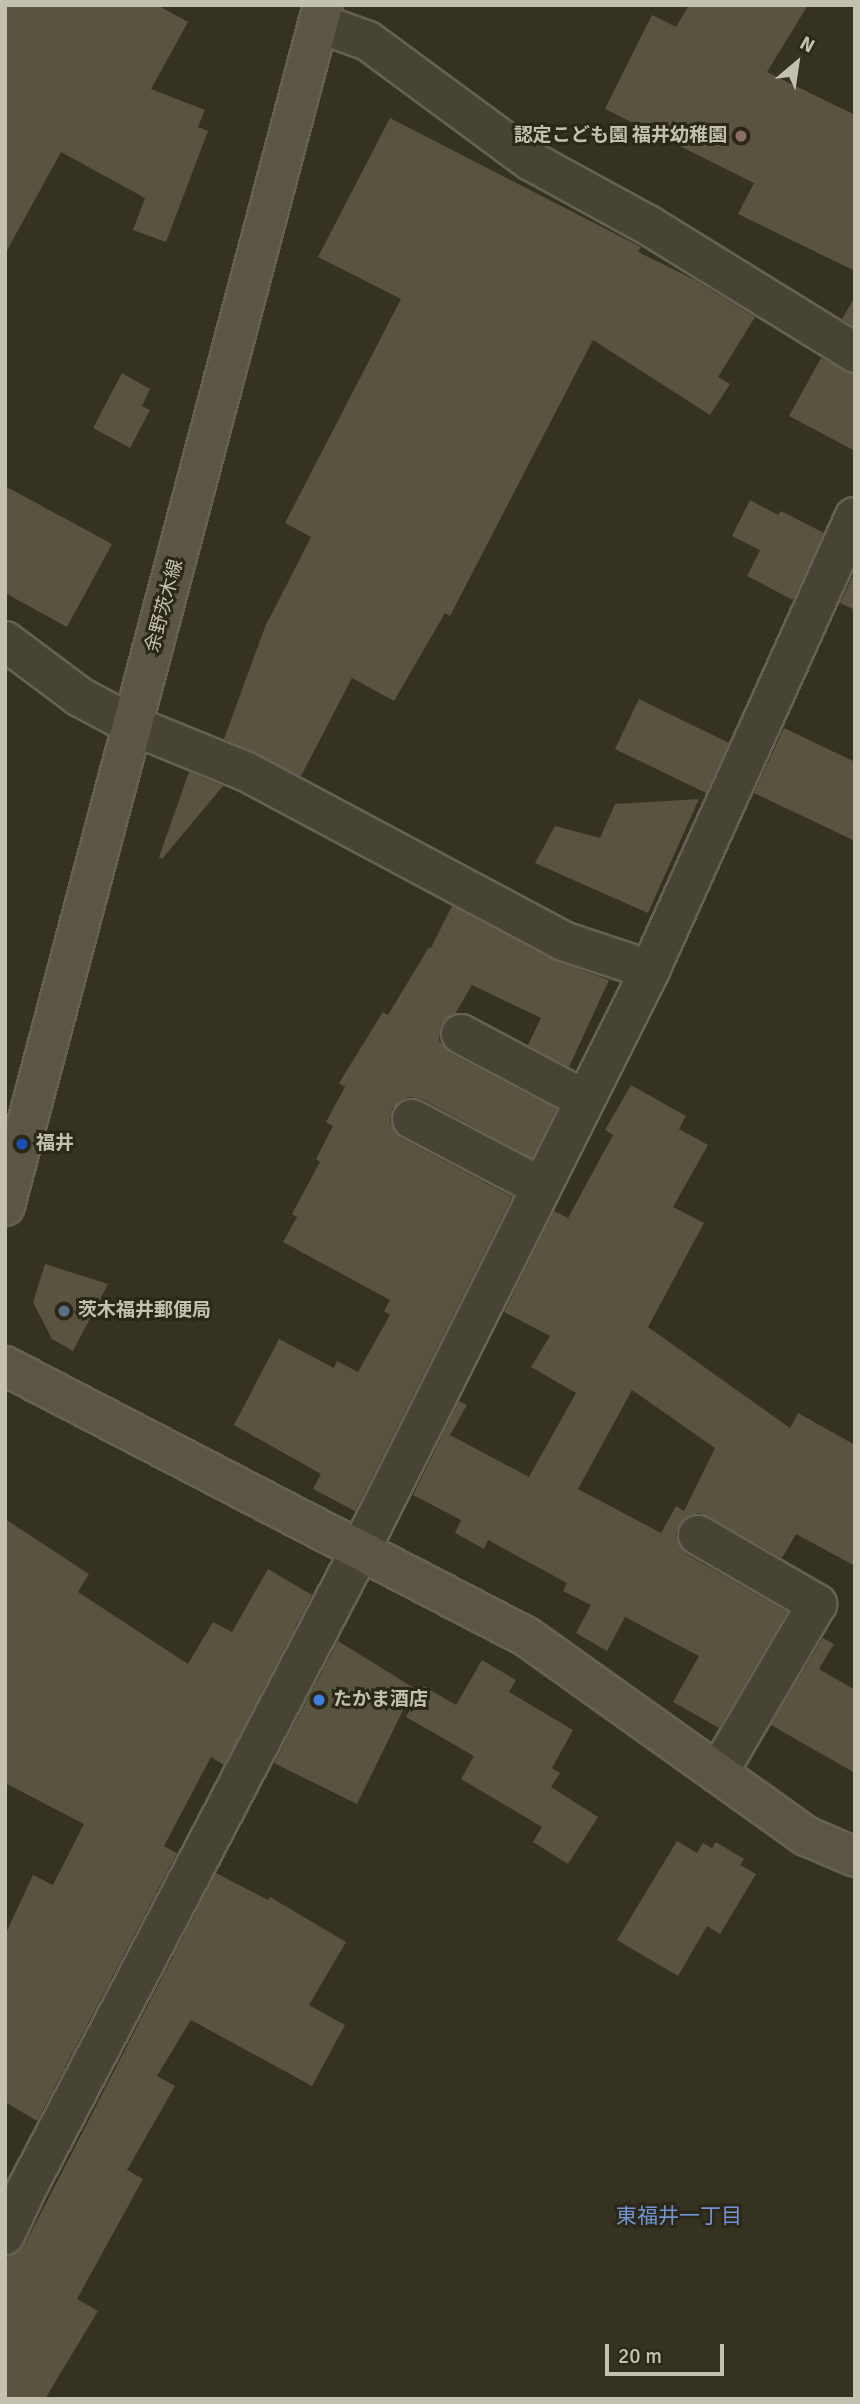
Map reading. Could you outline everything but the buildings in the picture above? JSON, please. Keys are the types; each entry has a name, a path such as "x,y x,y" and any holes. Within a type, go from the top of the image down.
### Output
{"main road":[{"name":"余野茨木線","path":"5,1206 321,14"},
{"path":"5,1366 527,1637 806,1836 855,1857"}],"street":[{"path":"321,14 368,41 531,161 648,225 855,353"},
{"path":"5,2235 33,2176 360,1549 650,970 855,517"},
{"path":"5,641 80,698 134,726 245,771 563,941 650,970"},
{"path":"461,1034 585,1100"},
{"path":"412,1119 541,1187"},
{"path":"698,1535 817,1604 718,1773"}],"place":[{"name":"認定こども園 福井幼稚園","path":"741,136"},
{"name":"福井","path":"22,1144"},
{"name":"茨木福井郵便局","path":"64,1311"},
{"name":"たかま酒店","path":"319,1700"}],"district":[{"name":"東福井一丁目","path":"679,2216"}]}
